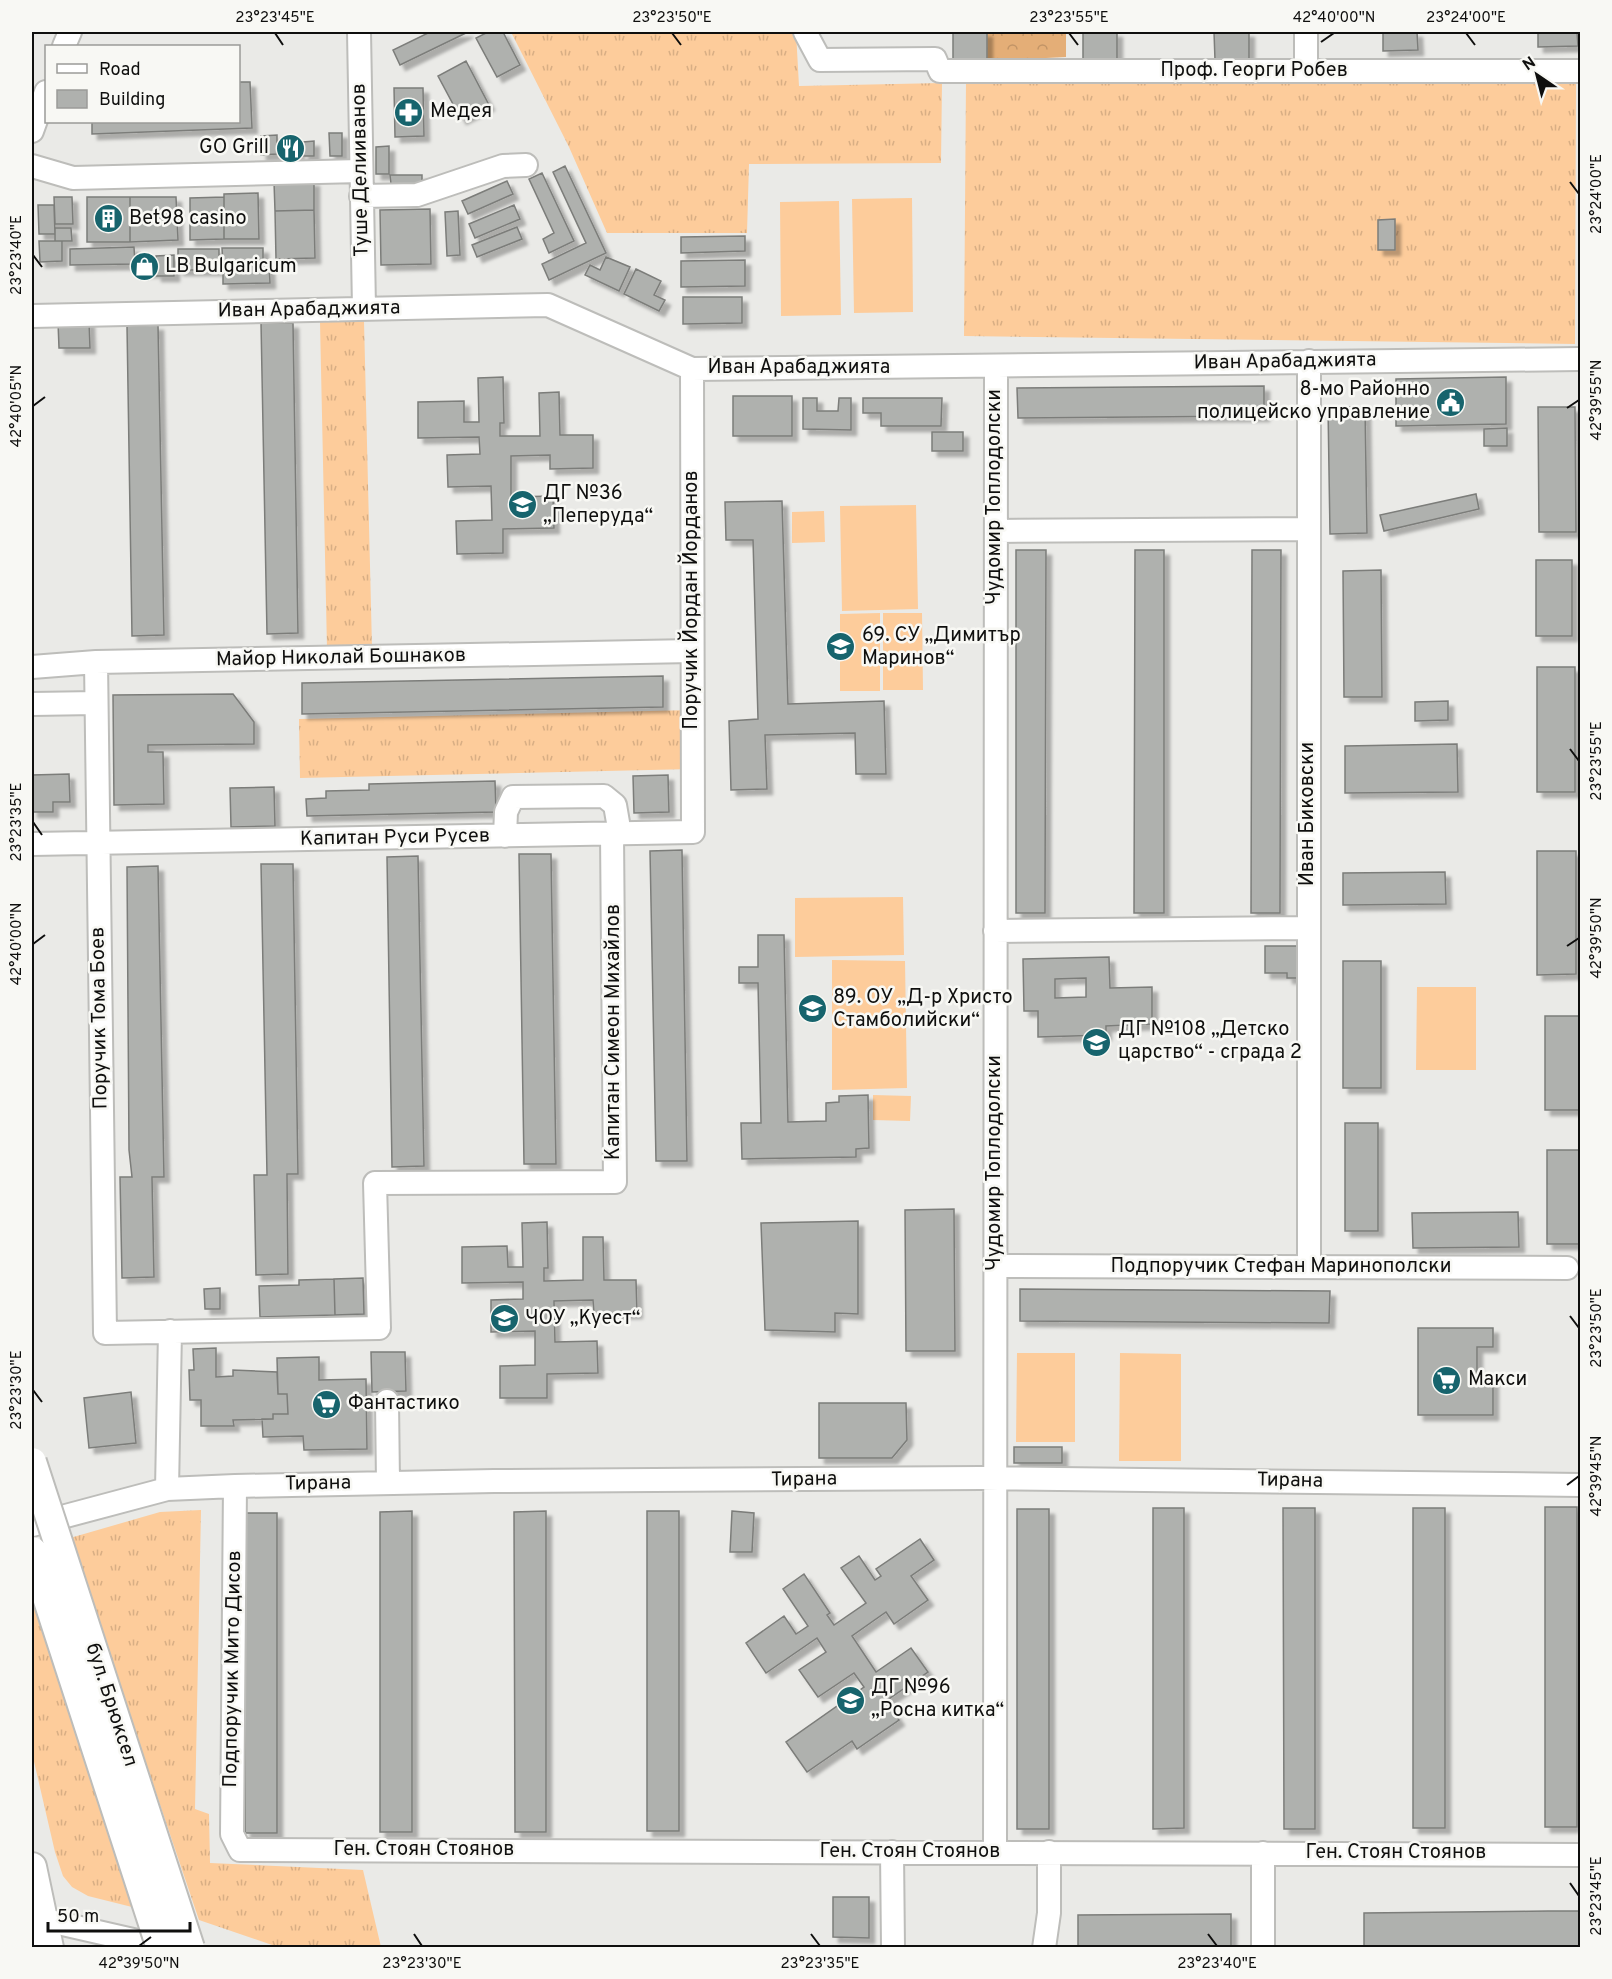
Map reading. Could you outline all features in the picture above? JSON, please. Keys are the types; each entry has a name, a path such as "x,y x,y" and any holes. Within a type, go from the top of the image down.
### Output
{"main road":[{"name":"бул. Брюксел","path":"32,1462 190,1947"},
{"name":"бул. Брюксел","path":"32,1551 161,1947"},
{"path":"32,1867 37,1918 49,1947"}],"street":[{"name":"Туше Делииванов","path":"359,32 364,308"},
{"name":"Проф. Георги Робев","path":"805,32 820,60 935,59 940,70 1581,71"},
{"path":"1306,32 1306,71"},
{"path":"32,131 45,95"},
{"path":"361,196 417,195 503,166 526,165"},
{"path":"32,166 73,178 361,171"},
{"name":"Иван Арабаджията","path":"32,316 548,305 692,369 1581,359"},
{"name":"Иван Биковски","path":"1308,361 1309,1267"},
{"name":"Чудомир Топлодолски","path":"994,1852 996,367"},
{"name":"Поручик Йордан Йорданов","path":"692,369 693,832"},
{"path":"996,531 1308,530"},
{"name":"Майор Николай Бошнаков","path":"32,667 96,662 692,651"},
{"path":"32,704 96,703 96,662"},
{"name":"Поручик Тома Боев","path":"96,703 105,1333"},
{"path":"505,836 506,812 513,797 580,795 604,796 615,805 616,834"},
{"name":"Капитан Руси Русев","path":"32,844 693,832"},
{"name":"Капитан Симеон Михайлов","path":"105,1333 379,1328 375,1183 615,1182 616,834"},
{"path":"995,932 1309,928"},
{"name":"Подпоручик Стефан Маринополски","path":"995,1266 1567,1268"},
{"path":"167,1489 170,1332"},
{"path":"387,1401 388,1483"},
{"name":"Тирана","path":"32,1525 167,1489 235,1486 995,1478 1581,1485"},
{"name":"Подпоручик Мито Дисов","path":"235,1486 232,1833 240,1850"},
{"name":"Ген. Стоян Стоянов","path":"240,1850 1581,1855"},
{"path":"892,1852 893,1947"},
{"path":"1044,1947 1049,1912 1049,1852"},
{"path":"1263,1853 1263,1947"},
{"path":"37,1918 168,1947"}],"green space":[{"path":"511,32 796,32 799,86 942,83 941,163 749,164 747,233 607,233 569,147"},
{"path":"987,32 1066,32 1066,57 987,61"},
{"path":"966,81 1576,84 1575,344 964,336"},
{"path":"912,198 913,312 854,313 852,199"},
{"path":"839,201 841,315 781,316 780,202"},
{"path":"364,321 372,647 327,649 320,322"},
{"path":"916,505 918,609 842,611 840,506"},
{"path":"824,511 825,542 792,543 792,512"},
{"path":"880,613 880,691 840,691 840,614"},
{"path":"883,613 922,613 923,690 883,690"},
{"path":"692,710 693,769 300,778 299,719"},
{"path":"903,897 904,955 795,957 795,898"},
{"path":"832,960 905,961 907,1088 832,1090"},
{"path":"1417,987 1476,987 1476,1070 1416,1070"},
{"path":"873,1095 911,1096 910,1121 873,1120"},
{"path":"1017,1353 1075,1353 1075,1442 1016,1442"},
{"path":"1120,1353 1181,1354 1181,1461 1119,1461"},
{"path":"201,1510 195,1809 209,1814 210,1863 363,1870 381,1947 278,1947 199,1920 70,1538 160,1512"},
{"path":"32,1600 132,1907 88,1896 72,1887 63,1876 55,1852 32,1753"}],"building":[{"path":"430,32 468,32 400,65 393,50"},
{"path":"488,32 503,32 520,65 497,77 476,38"},
{"path":"953,32 987,32 987,61 953,61"},
{"path":"1083,32 1117,32 1117,60 1083,61"},
{"path":"1214,32 1249,32 1249,60 1215,60"},
{"path":"1383,32 1417,32 1418,50 1383,51"},
{"path":"1538,32 1577,32 1578,46 1538,47"},
{"path":"466,61 489,105 461,119 438,76"},
{"path":"240,82 250,82 252,128 92,134 92,123 240,123"},
{"name":"Медея","path":"394,88 423,88 424,136 395,137"},
{"path":"329,133 342,133 342,156 330,156"},
{"path":"277,135 277,154 261,155 261,136"},
{"path":"314,141 314,156 303,156 303,142"},
{"path":"280,142 299,142 299,154 281,155"},
{"path":"389,146 389,174 376,174 376,147"},
{"path":"565,166 606,253 549,280 542,264 586,243 553,172"},
{"path":"542,173 574,241 549,253 543,239 554,233 529,179"},
{"path":"390,175 422,175 422,184 391,184"},
{"path":"314,181 314,210 275,211 274,182"},
{"path":"507,181 513,194 468,214 462,201"},
{"path":"258,193 259,239 224,239 224,194"},
{"path":"54,197 72,197 73,224 55,224"},
{"name":"Bet98 casino","path":"87,197 130,197 130,242 87,242"},
{"path":"130,197 176,197 178,240 130,242"},
{"path":"224,197 224,239 190,240 190,198"},
{"path":"38,205 54,205 55,234 39,234"},
{"path":"514,205 520,219 475,238 469,224"},
{"path":"430,209 431,264 381,265 380,210"},
{"path":"314,210 315,258 276,259 275,211"},
{"path":"458,211 460,255 447,256 445,212"},
{"path":"1395,219 1395,250 1378,250 1378,220"},
{"path":"517,227 522,239 477,257 472,245"},
{"path":"55,228 71,228 72,241 55,241"},
{"path":"745,236 745,251 681,253 681,237"},
{"path":"39,241 62,241 62,261 40,262"},
{"path":"134,247 135,264 70,265 70,249"},
{"path":"222,248 263,248 263,264 223,265"},
{"path":"178,249 219,249 219,270 178,270"},
{"path":"174,255 174,276 156,276 156,256"},
{"path":"606,257 630,267 619,291 585,275 590,265 600,270"},
{"path":"156,260 156,272 138,272 138,261"},
{"path":"745,260 745,286 681,287 681,261"},
{"path":"269,264 270,283 223,284 223,265"},
{"path":"636,269 661,281 654,295 665,300 659,311 624,294"},
{"path":"683,297 742,297 742,323 683,324"},
{"path":"89,321 90,348 59,348 58,322"},
{"path":"261,323 293,323 298,633 267,634"},
{"path":"158,325 164,635 132,636 127,326"},
{"path":"503,377 504,423 500,423 500,436 540,436 539,393 559,392 560,435 593,435 593,468 550,469 550,455 511,456 511,497 553,496 554,528 503,529 503,553 457,554 456,521 492,520 491,486 448,487 447,455 480,454 479,437 418,438 418,402 464,401 464,422 479,422 478,378"},
{"name":"8-мо Районно полицейско управление","path":"1506,377 1506,424 1396,426 1396,379"},
{"path":"1264,386 1264,416 1018,418 1017,388"},
{"path":"733,396 792,396 792,436 733,436"},
{"path":"803,398 817,398 817,411 838,411 839,398 851,398 851,430 803,429"},
{"path":"863,398 942,398 941,426 881,426 881,413 863,413"},
{"path":"1328,407 1365,407 1367,533 1330,534"},
{"path":"1538,407 1575,407 1576,532 1539,532"},
{"path":"1507,428 1507,446 1484,446 1484,429"},
{"path":"932,432 963,432 963,451 932,451"},
{"path":"1476,494 1479,509 1384,531 1380,515"},
{"path":"782,501 788,704 884,701 886,774 856,774 855,733 765,735 767,789 731,790 729,721 758,719 753,540 726,540 725,502"},
{"path":"1016,550 1046,550 1045,913 1016,913"},
{"path":"1135,550 1164,550 1164,913 1134,913"},
{"path":"1252,550 1281,550 1280,913 1251,913"},
{"path":"1536,560 1572,560 1572,636 1536,636"},
{"path":"1381,570 1382,697 1344,697 1343,571"},
{"path":"1537,667 1575,667 1575,792 1537,792"},
{"path":"663,676 663,707 302,714 302,683"},
{"path":"233,694 254,722 254,744 148,745 148,752 163,752 164,804 114,805 113,695"},
{"path":"1448,701 1448,720 1415,721 1415,702"},
{"path":"1457,744 1458,792 1345,793 1345,746"},
{"path":"69,774 70,802 53,802 53,812 32,812 32,775"},
{"path":"668,775 669,812 634,813 633,776"},
{"path":"495,781 496,812 307,816 306,799 326,798 326,791 369,790 369,784"},
{"path":"274,787 275,826 231,827 230,788"},
{"path":"682,850 687,1161 656,1161 650,851"},
{"path":"1537,851 1576,851 1576,974 1537,975"},
{"path":"519,854 551,854 556,1164 524,1164"},
{"path":"418,856 424,1166 392,1167 387,857"},
{"path":"261,864 293,864 298,1174 287,1174 288,1274 256,1275 254,1175 267,1175"},
{"path":"158,866 164,1177 152,1177 154,1277 122,1278 120,1177 132,1177 129,1150 127,867"},
{"path":"1445,872 1446,904 1343,905 1343,873"},
{"path":"758,935 784,935 788,1122 826,1121 826,1103 839,1102 839,1096 868,1095 869,1148 856,1149 856,1157 742,1159 741,1123 761,1123 758,983 739,983 739,967 758,967"},
{"path":"1265,946 1301,946 1300,978 1287,978 1287,973 1265,973"},
{"path":"1109,957 1110,988 1152,987 1152,1024 1106,1026 1106,1035 1038,1037 1038,1011 1024,1011 1023,959","holes":["1086,978 1086,997 1055,998 1055,979"]},
{"path":"1343,961 1381,961 1381,1088 1343,1088"},
{"path":"1545,1016 1579,1016 1580,1110 1545,1110"},
{"path":"1345,1123 1378,1123 1378,1231 1345,1231"},
{"path":"1547,1150 1580,1150 1580,1244 1547,1244"},
{"path":"954,1209 955,1351 906,1351 905,1210"},
{"path":"1518,1212 1519,1247 1413,1248 1412,1213"},
{"path":"858,1221 858,1314 835,1313 835,1332 765,1330 761,1223"},
{"path":"547,1222 548,1268 544,1268 544,1281 583,1280 583,1237 603,1237 604,1280 636,1280 637,1313 594,1314 593,1300 554,1301 555,1342 597,1341 598,1373 547,1374 547,1398 500,1398 500,1366 535,1365 535,1331 491,1332 491,1300 523,1299 523,1282 462,1283 462,1247 507,1246 508,1267 523,1267 522,1223"},
{"path":"363,1278 364,1314 335,1315 334,1279"},
{"path":"334,1279 335,1315 260,1317 259,1286 299,1285 299,1280"},
{"path":"220,1288 220,1309 205,1309 204,1289"},
{"path":"1020,1289 1330,1291 1329,1323 1020,1321"},
{"path":"1418,1328 1493,1328 1493,1347 1477,1347 1477,1375 1493,1375 1493,1415 1418,1415"},
{"path":"216,1348 216,1377 233,1376 233,1370 277,1372 278,1394 287,1394 288,1414 273,1414 273,1419 233,1420 234,1426 201,1426 201,1400 190,1400 189,1370 194,1370 193,1349"},
{"path":"371,1352 405,1352 406,1391 372,1392"},
{"name":"Фантастико","path":"319,1357 319,1380 366,1379 367,1449 304,1450 303,1436 263,1437 262,1419 273,1419 273,1414 288,1414 287,1394 278,1394 277,1358"},
{"path":"131,1392 136,1443 89,1448 84,1398"},
{"path":"819,1403 906,1403 907,1440 892,1458 819,1458"},
{"path":"1014,1447 1062,1447 1062,1463 1014,1463"},
{"path":"1545,1507 1577,1507 1577,1827 1545,1827"},
{"path":"1153,1508 1184,1508 1184,1828 1153,1829"},
{"path":"1283,1508 1315,1508 1315,1829 1284,1829"},
{"path":"1413,1508 1445,1508 1445,1828 1413,1828"},
{"path":"1017,1509 1049,1509 1049,1829 1017,1829"},
{"path":"412,1511 412,1832 380,1832 380,1512"},
{"path":"546,1511 546,1832 515,1832 514,1512"},
{"path":"647,1511 679,1511 679,1831 647,1831"},
{"path":"732,1511 754,1513 752,1552 730,1552"},
{"path":"245,1513 277,1513 277,1833 245,1833"},
{"path":"920,1539 934,1560 911,1576 928,1600 894,1624 886,1612 852,1636 876,1672 911,1648 928,1672 886,1701 899,1720 857,1749 852,1741 807,1772 786,1742 864,1687 854,1673 818,1697 799,1670 826,1652 817,1638 766,1673 746,1643 784,1616 796,1634 808,1626 783,1589 804,1574 830,1613 827,1615 834,1625 866,1603 841,1568 859,1556 875,1580 881,1576 876,1569"},
{"path":"833,1897 869,1897 869,1938 833,1937"},
{"path":"1580,1911 1580,1948 1364,1948 1364,1913"},
{"path":"1231,1914 1231,1948 1078,1948 1078,1915"}],"place":[{"name":"Медея","path":"409,112"},
{"name":"GO Grill","path":"290,148"},
{"name":"Bet98 casino","path":"108,219"},
{"name":"LB Bulgaricum","path":"144,267"},
{"name":"8-мо Районно полицейско управление","path":"1451,402"},
{"name":"ДГ №36 „Пеперуда“","path":"522,505"},
{"name":"69. СУ „Димитър Маринов“","path":"841,647"},
{"name":"89. ОУ „Д-р Христо Стамболийски“","path":"812,1009"},
{"name":"ДГ №108 „Детско царство“ - сграда 2","path":"1097,1042"},
{"name":"ЧОУ „Куест“","path":"504,1319"},
{"name":"Макси","path":"1447,1380"},
{"name":"Фантастико","path":"327,1404"},
{"name":"ДГ №96 „Росна китка“","path":"850,1700"}]}
